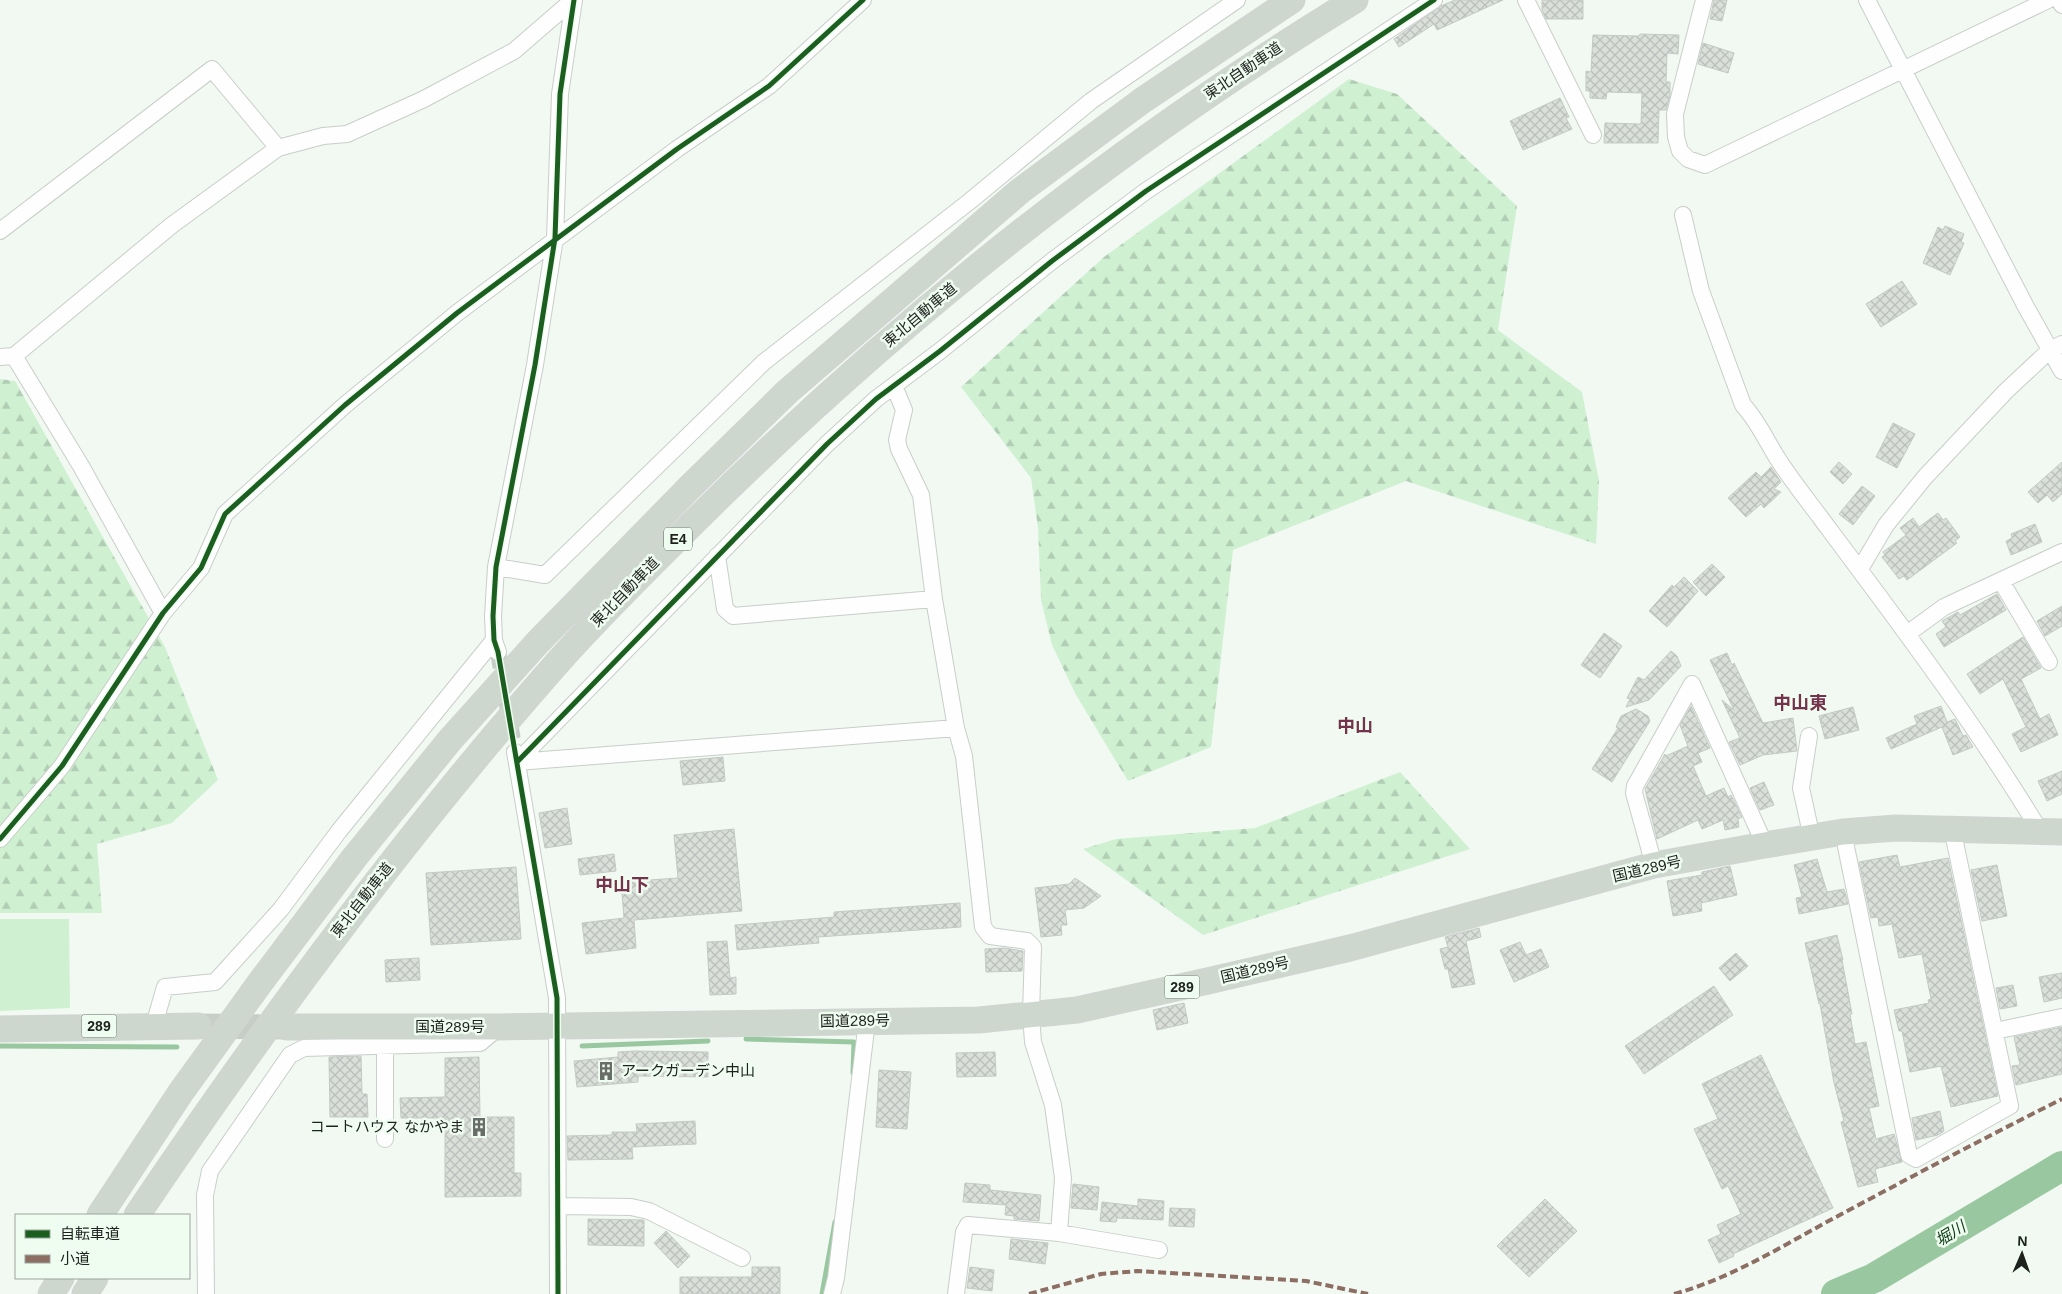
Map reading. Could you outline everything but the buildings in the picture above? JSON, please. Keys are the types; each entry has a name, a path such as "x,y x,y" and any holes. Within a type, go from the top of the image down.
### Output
{"highway":[{"name":"東北自動車道","path":"101,1214 181,1092 354,858 450,740 538,642 691,486 787,392 1020,191 1143,100 1292,0"},
{"name":"東北自動車道","path":"138,1214 209,1108 288,998 418,829 562,658 708,508 824,398 920,314 1042,215 1164,124 1292,39 1355,0"},
{"name":"国道289号","path":"287,1027 499,1027 979,1020 1077,1010 1340,950 1654,866 1765,845 1843,832 1896,828 2051,831"},
{"name":"289","path":"0,1029 154,1025 198,1026"},
{"path":"51,1294 60,1279"},
{"path":"85,1294 95,1279"}],"street":[{"path":"163,613 82,466 7,356 172,225 278,148 323,136 347,134 424,99 514,51 573,0"},
{"path":"154,1025 165,988 216,982 281,908 339,831 496,646 496,567 535,365 555,238 560,94 573,0"},
{"path":"0,839 62,766 163,613 201,568 225,514 344,405 457,313 555,238 677,149 769,86 863,0"},
{"path":"496,567 545,575 764,362 970,201 1091,101 1237,0"},
{"path":"516,757 828,444 876,399 1052,261 1146,191 1434,0"},
{"path":"1526,0 1593,135"},
{"path":"1704,0 1675,114 1676,137 1680,151 1688,159 1705,165 2048,0"},
{"path":"1867,0 1902,69 2056,347 2062,371"},
{"path":"2059,0 2062,5"},
{"path":"0,231 212,70 278,148"},
{"path":"1683,215 1701,291 1743,405 1753,415 1776,457 1907,634 2016,790 2051,831"},
{"path":"1860,569 1886,525 1925,477 1966,436 2006,391 2056,347"},
{"path":"894,386 904,410 897,440 899,449 921,495 934,599 956,728 964,756 983,927 990,936 1027,941 1033,947 1031,1015 1033,1042 1053,1105 1063,1178 1059,1233"},
{"path":"1907,634 1944,607 2062,552"},
{"path":"717,556 725,609 733,616 934,599"},
{"path":"2001,580 2049,662"},
{"path":"1654,866 1634,793 1635,786 1692,684 1765,845"},
{"path":"516,757 956,728"},
{"path":"1809,736 1801,788 1812,838"},
{"path":"516,757 557,998 558,1294"},
{"path":"1843,832 1909,1155 1916,1159 2010,1106 1952,828"},
{"path":"1995,1031 2062,1017"},
{"path":"832,1294 836,1278 867,1021"},
{"path":"206,1294 205,1195 210,1171 290,1056 304,1048 480,1043 499,1027"},
{"path":"385,1046 385,1139"},
{"path":"558,1206 631,1207 649,1211 742,1258"},
{"path":"956,1294 964,1232 968,1225 1059,1233 1159,1250"}],"green space":[{"path":"1349,79 1397,94 1517,206 1498,330 1582,392 1599,481 1596,544 1406,481 1233,550 1211,747 1128,781 1076,695 1052,645 1041,600 1038,528 1031,478 961,387 1104,257"},
{"path":"0,379 15,381 165,647 218,780 172,823 97,844 102,913 0,913"},
{"path":"1400,772 1470,849 1203,935 1083,849 1116,839 1255,828"},
{"path":"0,919 69,919 70,1008 0,1011"}],"waterway":[{"path":"746,1039 854,1042 853,1073"},
{"path":"582,1046 708,1041"},
{"path":"0,1046 177,1047"},
{"name":"堀川","path":"1836,1294 1874,1278 2062,1166"},
{"path":"822,1294 835,1222"}],"tunnel":[{"path":"498,652 515,752"},
{"path":"198,1026 286,1027"}],"marked path":[{"path":"1674,1294 1716,1279 1757,1260 1920,1172 2062,1099"},
{"path":"1029,1294 1101,1274 1138,1271 1306,1281 1368,1294"}],"cycle path":[{"path":"558,1294 557,998 498,652 494,640 493,616 496,567 535,365 555,238 560,94 574,0"},
{"path":"0,839 62,766 163,613 201,568 225,514 345,405 457,313 677,149 769,86 863,0"},
{"path":"517,762 827,444 876,399 940,351 1052,261 1146,191 1434,0"}],"place":[{"name":"アークガーデン中山","path":"606,1071"},
{"name":"コートハウス なかやま","path":"479,1127"}],"district":[{"name":"中山東","path":"1800,703"},
{"name":"中山","path":"1355,726"},
{"name":"中山下","path":"622,885"}]}
